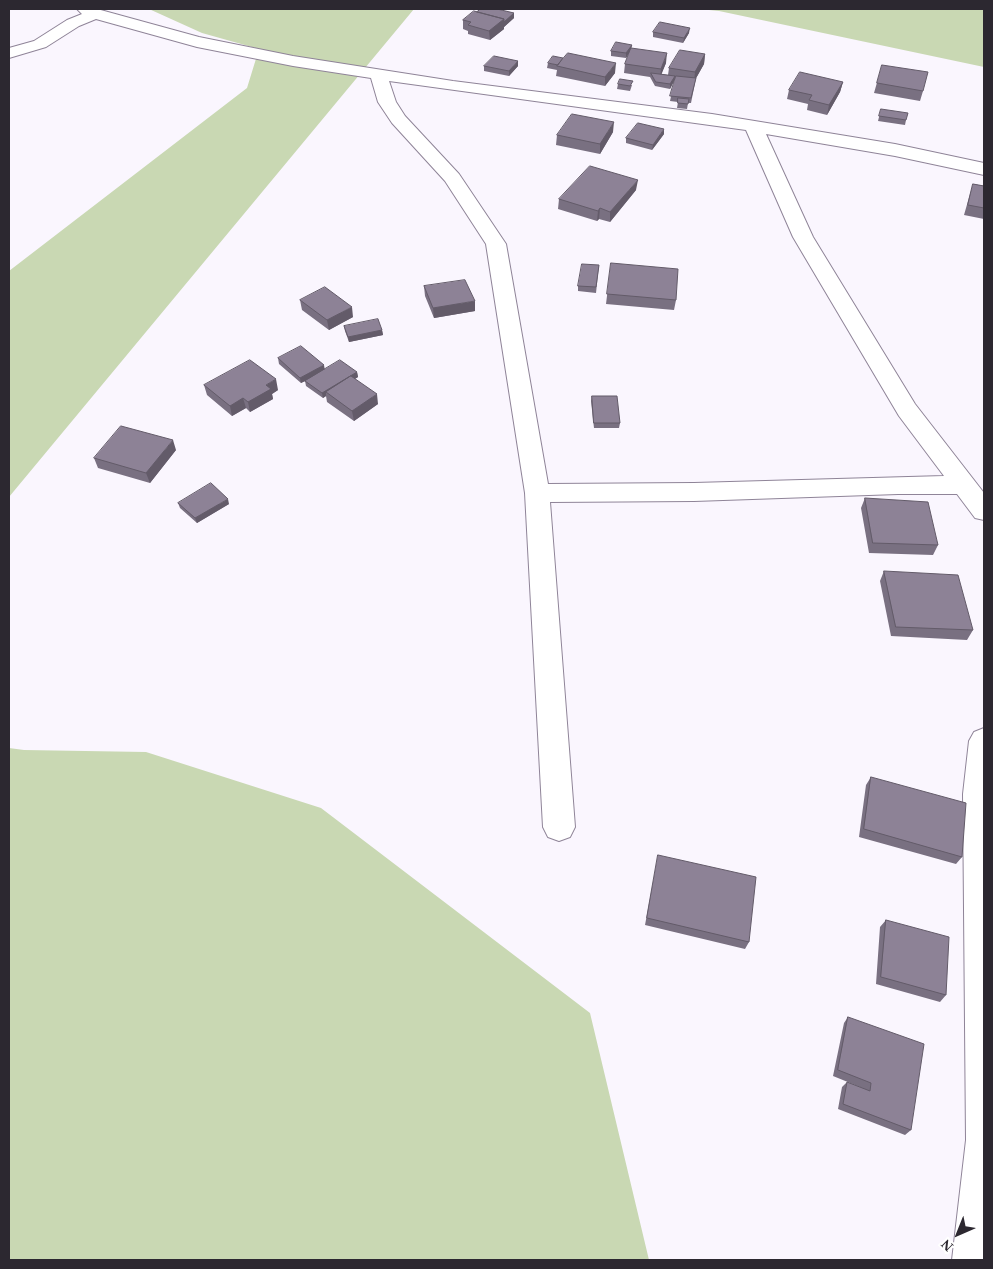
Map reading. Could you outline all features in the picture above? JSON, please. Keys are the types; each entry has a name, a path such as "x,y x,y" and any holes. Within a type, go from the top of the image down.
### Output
{"street":[{"path":"9,53 40,44 90,11 197,42 293,62 712,119 895,150 984,169"},
{"path":"378,74 387,102 398,119 452,178 496,244 538,493 559,827"},
{"path":"754,127 803,236 907,410 984,511"},
{"path":"538,493 694,492 898,484 964,485"},
{"path":"972,1260 984,1140 982,782 984,741"}],"green space":[{"path":"149,9 414,9 9,497 9,271 247,88 259,49 202,33"},
{"path":"699,9 984,9 984,67 719,11"},
{"path":"9,748 24,750 146,752 321,808 590,1013 649,1260 9,1260"}],"building":[{"path":"481,9 497,9 514,13 504,22 504,19 477,12"},
{"path":"474,11 504,19 489,31 468,25 471,22 463,20"},
{"path":"660,22 690,28 684,38 653,32"},
{"path":"616,42 632,45 626,53 611,51"},
{"path":"631,48 667,53 661,69 625,64"},
{"path":"680,50 705,54 695,72 669,68"},
{"path":"568,53 616,63 605,77 557,66"},
{"path":"494,56 518,61 509,71 484,66"},
{"path":"553,56 563,58 558,65 548,63"},
{"path":"882,65 928,72 923,91 877,83"},
{"path":"800,72 843,82 829,105 809,100 812,95 789,90"},
{"path":"651,73 675,76 670,84 656,82"},
{"path":"676,76 696,78 691,98 670,96"},
{"path":"620,79 633,81 630,86 618,84"},
{"path":"678,98 689,99 688,104 678,103"},
{"path":"881,109 908,113 906,120 879,116"},
{"path":"572,114 614,122 600,144 557,135"},
{"path":"638,123 664,129 653,145 626,138"},
{"path":"590,166 638,180 610,212 600,208 598,211 559,199"},
{"path":"973,184 984,186 984,208 968,205"},
{"path":"611,263 678,269 676,300 607,294"},
{"path":"582,264 599,265 596,287 578,286"},
{"path":"465,280 475,301 433,308 424,286"},
{"path":"325,287 352,307 327,320 300,300"},
{"path":"378,319 382,330 348,337 344,326"},
{"path":"301,346 324,365 300,378 278,358"},
{"path":"250,360 276,379 266,385 271,389 248,402 243,398 230,406 204,385"},
{"path":"340,360 357,372 322,393 305,381"},
{"path":"351,376 377,394 352,411 326,392"},
{"path":"592,396 617,396 620,423 594,423"},
{"path":"121,426 173,440 146,473 94,458"},
{"path":"211,483 228,499 195,518 178,503"},
{"path":"865,498 928,502 938,545 873,543"},
{"path":"884,571 958,575 973,630 896,627"},
{"path":"871,777 966,803 962,857 864,829"},
{"path":"658,855 756,877 749,942 647,918"},
{"path":"886,920 949,937 946,995 881,977"},
{"path":"848,1017 924,1044 911,1130 843,1104 847,1082 870,1091 871,1083 838,1070"}]}
